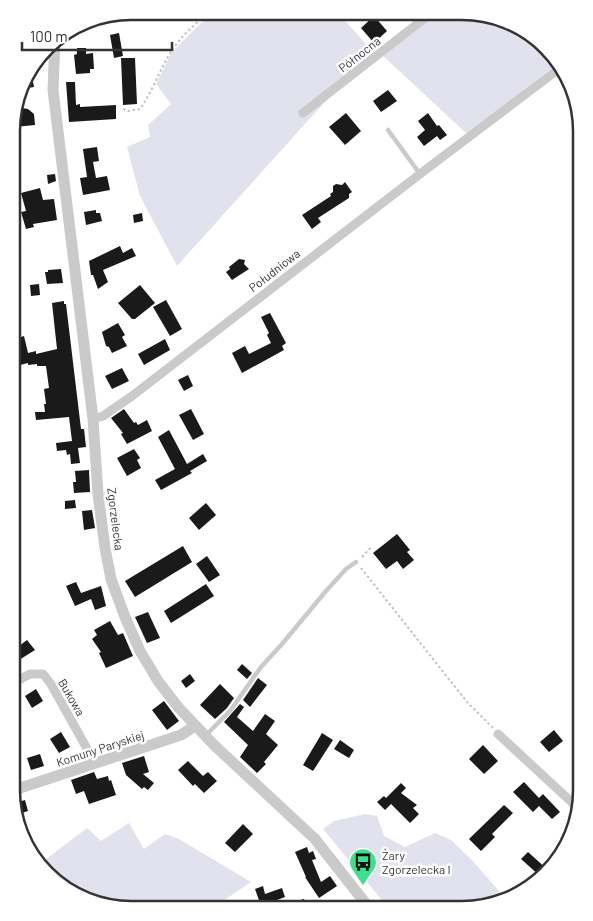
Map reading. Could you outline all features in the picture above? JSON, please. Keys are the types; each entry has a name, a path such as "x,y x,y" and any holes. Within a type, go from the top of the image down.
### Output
{"street":[{"name":"Północna","path":"303,113 422,20"},
{"name":"Zgorzelecka","path":"55,50 53,90 92,419 98,494 111,579 140,651 158,681 194,726 315,839 363,901"},
{"name":"Południowa","path":"92,419 103,416 132,396 556,71"},
{"name":"Bukowa","path":"20,679 30,674 43,674 51,684 95,763"},
{"name":"Komuny Paryskiej","path":"20,788 180,735 194,726"},
{"path":"498,734 572,803"}],"lane":[{"path":"388,130 420,174"},
{"path":"205,736 230,711 261,667 326,591 346,569 356,562"}],"path":[{"path":"123,108 128,111 140,109 150,95 160,71 178,41 200,20"},
{"path":"371,547 356,562 466,702 498,734"}],"shaded area":[{"path":"204,20 344,20 375,54 359,64 177,266 140,196 127,147 150,137 148,125 171,104 156,84 172,52"},
{"path":"429,20 477,21 505,28 518,35 541,52 553,67 467,134 381,54"},
{"path":"365,814 377,816 384,836 405,847 435,833 451,840 471,859 499,891 499,895 470,901 383,901 323,829 334,821"},
{"path":"129,823 144,849 165,834 179,839 251,882 223,901 116,900 88,893 75,886 52,869 45,860 87,828 101,841"}],"building":[{"path":"370,20 377,20 387,31 374,43 361,28"},
{"path":"119,33 123,56 114,58 110,35"},
{"path":"77,48 86,48 86,54 93,53 94,69 90,69 90,73 76,74 74,55 77,54"},
{"path":"121,58 135,58 137,104 123,105"},
{"path":"33,80 34,87 28,88"},
{"path":"66,82 75,82 76,105 80,104 80,107 116,105 116,119 69,122"},
{"path":"388,90 397,101 381,112 373,101"},
{"path":"23,108 28,109 34,114 35,125 20,126"},
{"path":"346,113 361,131 345,145 329,127"},
{"path":"428,113 437,126 439,125 447,135 440,140 437,136 424,146 417,137 425,130 418,121"},
{"path":"97,147 99,161 93,162 96,178 107,176 110,190 83,195 80,178 87,177 83,149"},
{"path":"55,174 56,181 48,184 47,175"},
{"path":"345,182 352,192 349,194 349,198 318,218 321,222 312,229 302,215 331,196 333,186 336,184 342,185"},
{"path":"40,188 43,200 54,199 57,220 33,224 34,227 26,229 21,212 26,211 21,193"},
{"path":"96,210 96,213 100,213 102,221 86,225 84,212"},
{"path":"142,213 143,221 134,223 133,215"},
{"path":"120,246 123,253 132,248 136,256 103,270 108,282 98,289 93,275 91,275 89,261"},
{"path":"239,259 245,260 244,264 249,269 232,280 226,272"},
{"path":"61,269 63,283 47,284 45,272"},
{"path":"39,284 40,295 31,296 30,285"},
{"path":"140,285 155,303 135,319 132,319 118,303"},
{"path":"166,300 182,329 170,336 153,307"},
{"path":"64,301 64,304 66,304 81,429 84,429 86,447 78,448 80,463 71,464 70,454 67,455 66,450 57,451 56,443 72,441 69,417 36,420 35,412 45,412 44,389 49,388 46,366 28,365 28,363 20,365 20,334 21,337 24,336 28,353 36,351 36,354 57,349 52,303"},
{"path":"270,313 286,343 282,346 284,350 242,373 232,353 245,346 249,354 271,343 267,335 269,333 261,317"},
{"path":"118,323 125,335 122,337 127,346 112,353 109,347 106,346 102,332"},
{"path":"165,339 170,350 144,365 138,354"},
{"path":"122,368 129,381 112,389 105,376"},
{"path":"188,375 193,386 184,391 178,380"},
{"path":"124,409 134,423 136,422 138,425 147,420 152,431 127,444 121,434 123,433 111,418"},
{"path":"191,409 204,434 193,440 179,415"},
{"path":"169,430 187,464 203,454 207,461 190,471 192,473 161,490 155,480 175,469 158,437"},
{"path":"134,449 140,458 137,460 141,468 127,476 117,458"},
{"path":"89,470 90,492 74,493 75,471"},
{"path":"75,500 76,508 65,509 65,501"},
{"path":"206,503 216,515 199,530 189,518"},
{"path":"92,510 95,528 84,530 82,511"},
{"path":"397,534 410,550 407,552 414,560 403,569 397,561 386,569 373,553"},
{"path":"183,546 192,562 135,597 125,581"},
{"path":"207,556 220,575 209,582 196,564"},
{"path":"76,582 81,593 101,586 106,606 95,610 91,599 75,606 66,586"},
{"path":"206,584 214,596 171,623 164,611"},
{"path":"148,612 160,638 147,643 135,617"},
{"path":"110,621 118,635 123,633 133,656 106,668 99,653 101,652 92,639 97,635 94,630"},
{"path":"27,640 35,650 20,659 20,645"},
{"path":"242,664 252,673 247,679 237,670"},
{"path":"190,674 195,681 186,688 181,681"},
{"path":"258,678 267,685 250,707 243,700"},
{"path":"220,684 234,698 227,708 215,719 200,705"},
{"path":"36,689 43,701 32,708 25,696"},
{"path":"164,701 179,721 167,730 152,710"},
{"path":"240,704 244,707 237,717 253,731 265,714 275,721 266,734 278,745 264,762 266,764 257,773 240,757 248,745 224,722"},
{"path":"554,730 563,741 549,752 540,742"},
{"path":"61,732 70,747 59,753 50,739"},
{"path":"322,733 333,740 313,771 303,765"},
{"path":"340,740 354,750 349,758 334,749"},
{"path":"483,745 498,761 484,774 469,759"},
{"path":"40,754 44,766 31,770 27,758"},
{"path":"144,756 149,772 143,774 154,783 148,790 144,787 142,789 126,775 122,763"},
{"path":"188,761 203,776 208,772 217,781 204,793 195,784 193,786 178,770"},
{"path":"94,772 97,779 108,776 116,795 89,804 84,791 76,794 71,780"},
{"path":"524,782 539,798 543,794 560,812 552,819 539,806 533,812 513,792"},
{"path":"401,783 406,788 401,793 417,805 413,808 419,814 410,823 391,804 385,810 377,802 384,796 386,798"},
{"path":"25,800 28,811 22,813 21,801"},
{"path":"504,805 513,813 492,834 495,837 481,851 469,839"},
{"path":"243,824 253,834 235,852 225,843"},
{"path":"307,847 309,853 313,851 316,859 312,860 321,882 330,876 337,886 319,898 305,877 295,852"},
{"path":"528,852 543,866 536,873 521,859"},
{"path":"263,886 265,894 282,888 285,897 274,901 259,901 255,889"}],"place":[{"name":"Żary Zgorzelecka I","path":"363,886"}]}
